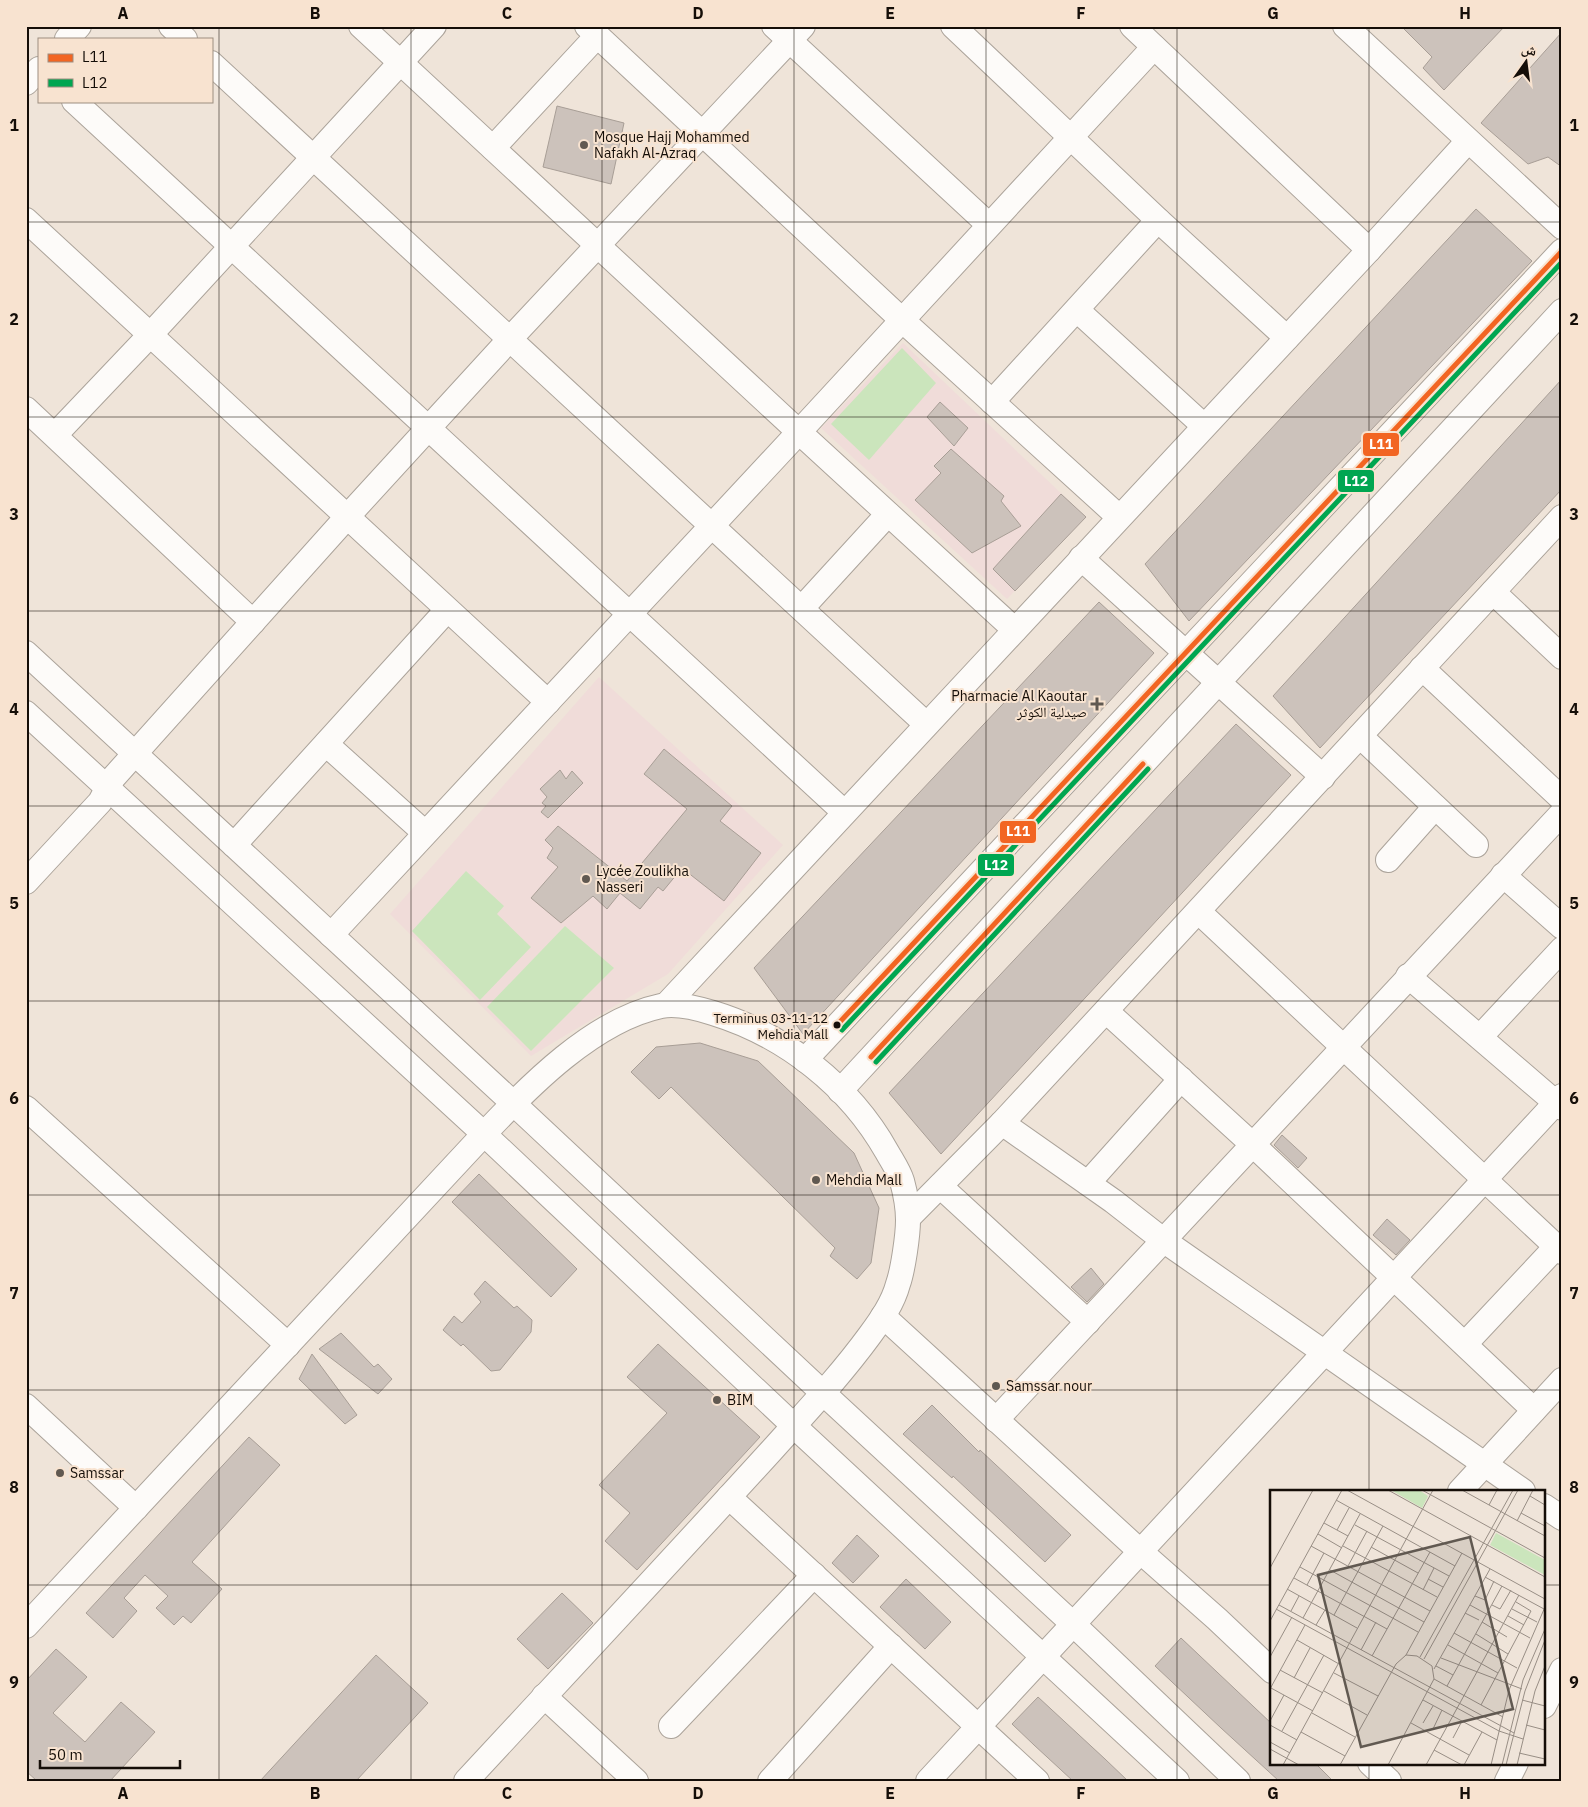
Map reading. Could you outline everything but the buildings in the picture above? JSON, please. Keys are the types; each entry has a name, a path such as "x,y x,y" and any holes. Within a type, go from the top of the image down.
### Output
{"street":[{"path":"68,38 79,26"},
{"path":"171,26 184,38"},
{"path":"361,26 1015,630"},
{"path":"54,436 151,334 434,26"},
{"path":"953,26 1158,220 1287,338"},
{"path":"1132,26 1369,250"},
{"path":"1344,26 1562,227"},
{"path":"493,148 592,31 902,320 1119,517"},
{"path":"26,882 100,802 113,778 347,517 509,340 703,134 789,31 989,225"},
{"path":"330,935 799,432 1154,47"},
{"path":"26,57 38,68"},
{"path":"212,64 926,724"},
{"path":"26,83 38,70"},
{"path":"75,102 844,812"},
{"path":"666,1005 1369,250 1468,141"},
{"path":"26,220 548,702"},
{"path":"992,402 1158,220"},
{"path":"804,1060 1562,251"},
{"path":"1077,310 1204,426"},
{"path":"840,1091 1562,311"},
{"path":"26,410 253,622"},
{"path":"802,608 888,514"},
{"path":"908,1218 1002,1123 1562,517"},
{"path":"1081,558 1323,777"},
{"path":"1493,592 1562,657"},
{"path":"234,845 448,610"},
{"path":"26,653 1073,1624 1238,1781"},
{"path":"1422,668 1562,799"},
{"path":"26,713 484,1134 794,1426 1177,1781"},
{"path":"1360,736 1476,845"},
{"path":"326,744 425,833"},
{"path":"1388,860 1434,807"},
{"path":"996,1420 1562,813"},
{"path":"1503,875 1562,927"},
{"path":"1198,912 1559,1249 1465,1344"},
{"path":"1480,1038 1562,949"},
{"path":"928,1781 1485,1179 1560,1102 1480,1038 1408,976"},
{"path":"26,1626 513,1103 573,1051 600,1033 642,1011 666,1005 698,1008 740,1021 779,1041 804,1060 840,1091 862,1114 879,1139 902,1181 908,1218 898,1285 883,1316 852,1359 823,1393 466,1781"},
{"path":"1106,1011 1252,1144 1534,1410"},
{"path":"1088,1183 1181,1079"},
{"path":"26,1108 288,1346"},
{"path":"1002,1123 1088,1183 1163,1240 1522,1490"},
{"path":"940,1186 1088,1322"},
{"path":"883,1316 1270,1669"},
{"path":"1461,1490 1562,1380"},
{"path":"26,1406 136,1508"},
{"path":"729,1497 1037,1781"},
{"path":"1546,1507 1562,1518"},
{"path":"671,1726 814,1575"},
{"path":"770,1781 890,1646"},
{"path":"1546,1702 1562,1670"},
{"path":"544,1696 636,1781"},
{"path":"1371,1764 1389,1781"},
{"path":"1507,1781 1516,1764"}],"shaded area":[{"path":"903,343 1086,517 1007,599 821,428"},
{"name":"Lycée Zoulikha Nasseri","path":"599,677 783,845 668,974 531,1056 390,914"}],"green space":[{"path":"902,348 936,383 869,460 831,424"},
{"path":"466,871 504,906 497,914 531,947 480,1000 412,931"},
{"path":"565,926 614,968 531,1051 487,1007"}],"transit line":[{"name":"L11","path":"837,1025 1562,251"},
{"name":"L12","path":"842,1030 1562,262"},
{"name":"L11","path":"871,1057 1143,764"},
{"name":"L12","path":"876,1062 1148,769"}],"place":[{"name":"Mosque Hajj Mohammed Nafakh Al-Azraq","path":"584,145"},
{"name":"Pharmacie Al Kaoutar صيدلية الكوثر","path":"1097,704"},
{"name":"Lycée Zoulikha Nasseri","path":"586,879"},
{"name":"Terminus 03-11-12 Mehdia Mall","path":"837,1025"},
{"name":"Mehdia Mall","path":"816,1180"},
{"name":"Samssar nour","path":"996,1386"},
{"name":"BIM","path":"717,1400"},
{"name":"Samssar","path":"60,1473"}]}
